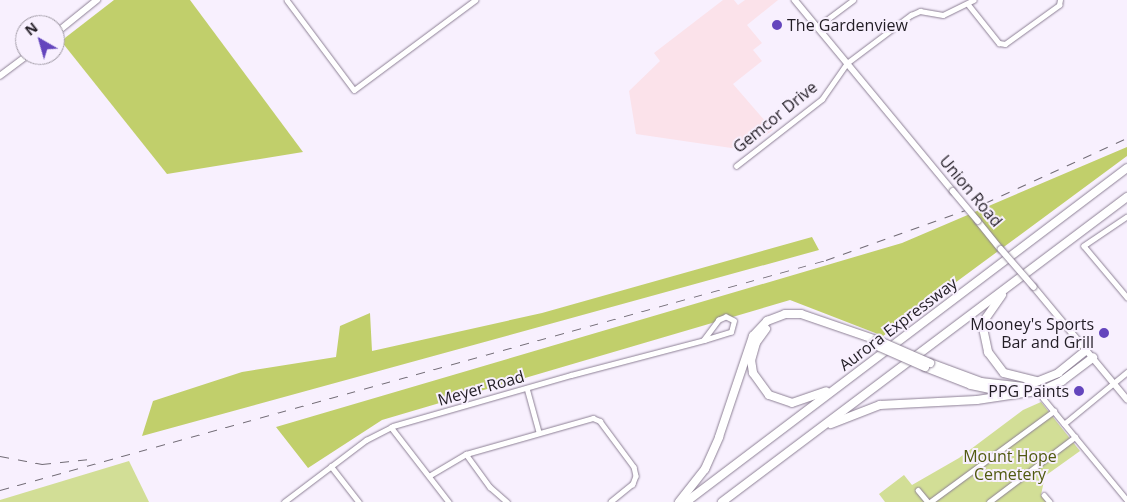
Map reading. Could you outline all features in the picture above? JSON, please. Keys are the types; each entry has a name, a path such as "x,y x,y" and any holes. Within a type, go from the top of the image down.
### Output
{"highway":[{"name":"Aurora Expressway","path":"686,502 1127,168"},
{"path":"722,502 1127,197"},
{"path":"1008,287 986,318 983,328 988,352 1004,374 1041,381"},
{"path":"679,502 705,469 719,437 753,336 767,321 785,314 801,314 875,342 971,385 1020,395"},
{"path":"837,386 802,402 782,401 769,395 753,373 751,360 762,331 780,320 800,318 875,342"},
{"path":"927,365 981,382 1006,387 1024,387 1058,373 1086,350"},
{"path":"813,433 858,411 880,406 1020,395 1062,382 1093,358"}],"main road":[{"path":"65,26 97,0"},
{"name":"Union Road","path":"795,0 1127,398"},
{"path":"0,76 15,65"}],"street":[{"path":"287,0 354,90 475,0"},
{"path":"817,27 853,0"},
{"name":"Gemcor Drive","path":"736,166 822,99 847,63 911,15 920,11 943,15 974,0"},
{"path":"968,4 1000,43 1005,44 1059,5 1060,0"},
{"path":"1127,217 1084,246 1127,297"},
{"name":"Meyer Road","path":"284,502 366,440 391,427 527,388 704,340 731,332 734,321 726,317 719,320 704,340"},
{"path":"1064,424 1127,372"},
{"path":"527,388 539,432"},
{"path":"1044,398 1127,500"},
{"path":"918,490 929,502 1054,411"},
{"path":"429,476 466,454 593,418 600,421 634,467 636,476 633,484 611,502"},
{"path":"391,427 448,502"},
{"path":"988,502 1075,437"},
{"path":"466,454 490,487 507,502"},
{"path":"331,466 358,502"},
{"path":"1044,495 1050,502"}],"shaded area":[{"path":"723,0 734,0 738,5 745,0 778,0 747,25 762,43 753,50 762,61 733,84 773,130 745,150 636,134 629,91 660,61 654,53"}],"green space":[{"path":"114,0 190,0 303,152 167,174 65,46 65,38"},
{"path":"1127,147 1127,156 883,336 790,300 382,420 308,468 276,427 902,243"},
{"path":"812,237 819,250 142,436 153,401 242,372 336,357 340,326 370,313 372,351 542,313"},
{"name":"Mount Hope Cemetery","path":"1041,402 1080,451 1045,476 1041,495 1046,502 885,502 879,494 904,475 912,485 959,458 1023,410"},
{"path":"129,461 149,502 0,502 0,500"}],"railway":[{"path":"0,490 826,260 985,203 1127,138"},
{"path":"0,456 42,464 90,459"}],"place":[{"name":"The Gardenview","path":"777,25"},
{"name":"Mooney's Sports Bar and Grill","path":"1104,333"},
{"name":"PPG Paints","path":"1079,391"}]}
